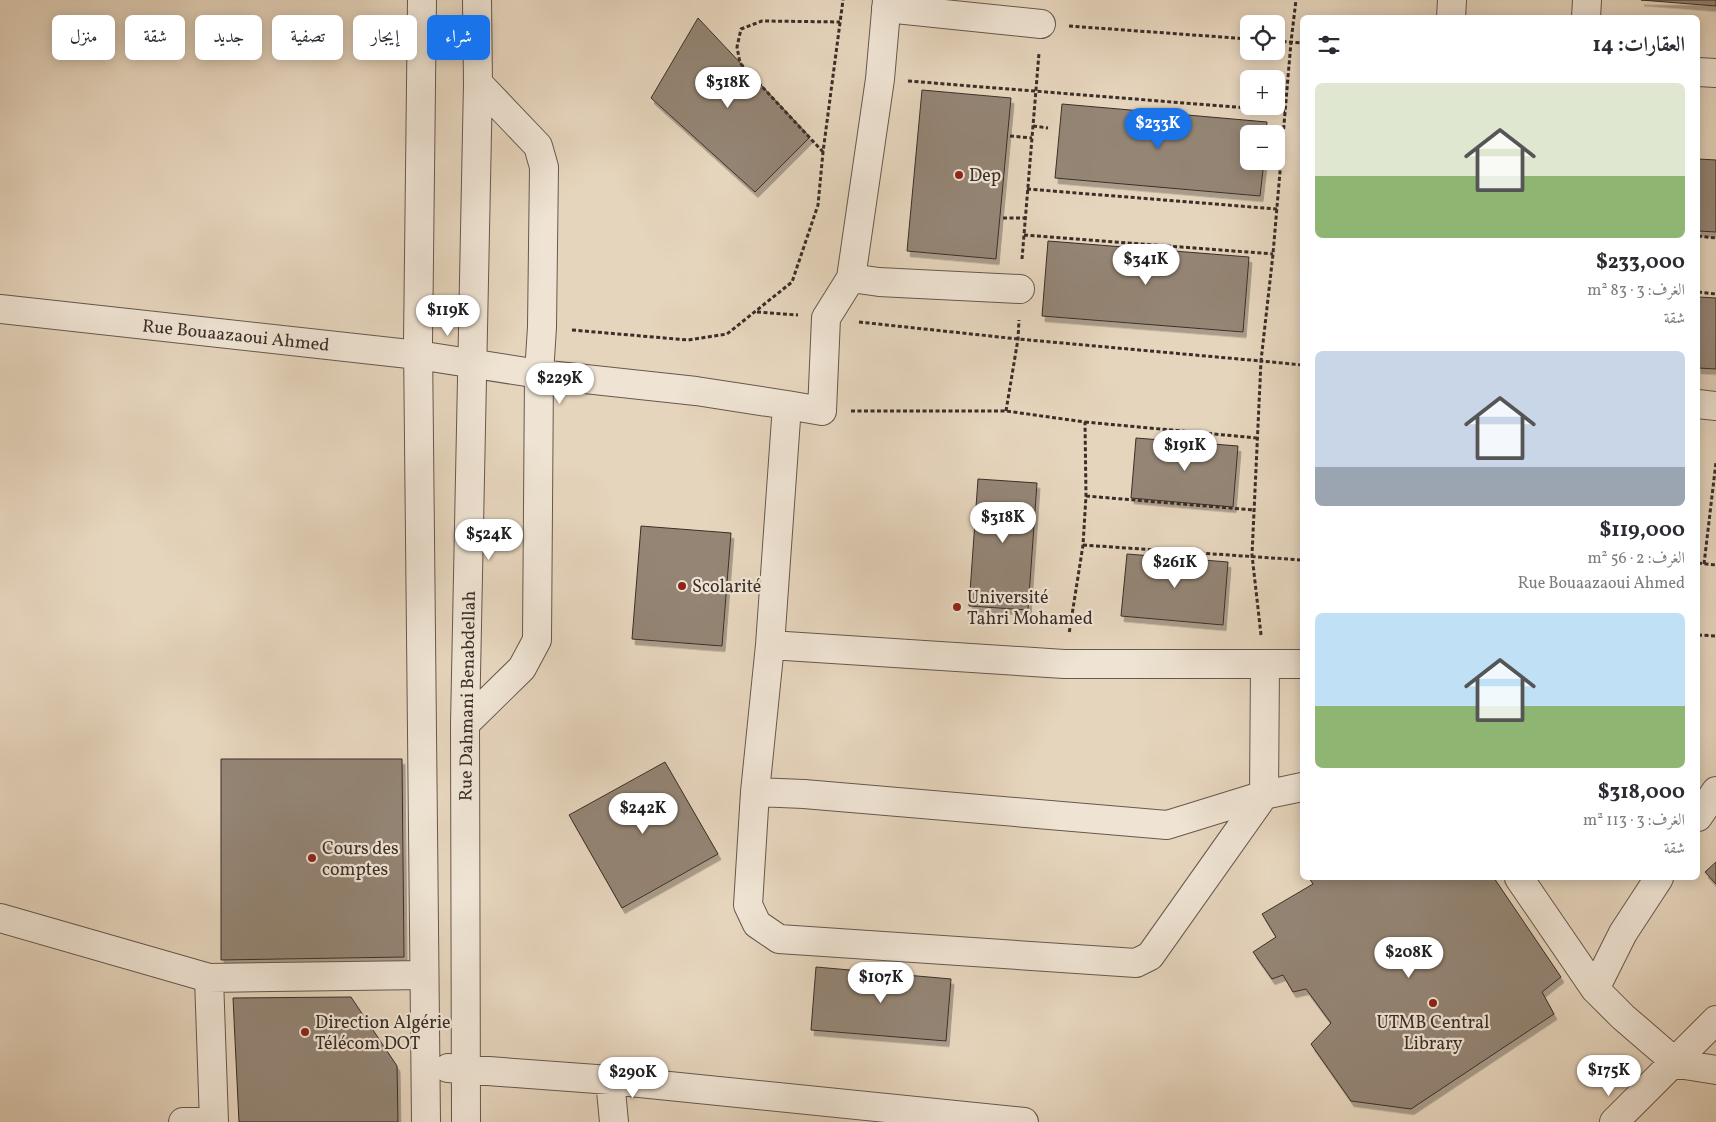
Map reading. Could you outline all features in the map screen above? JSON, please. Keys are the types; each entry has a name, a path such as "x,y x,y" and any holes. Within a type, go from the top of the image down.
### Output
{"street":[{"path":"422,0 418,354 426,1122"},
{"name":"Rue Dahmani Benabdellah","path":"466,1122 466,724 471,362 478,83 477,0"},
{"path":"1451,15 1452,0"},
{"path":"1586,15 1587,0"},
{"path":"822,411 826,318 851,278 880,79 887,4 1041,24"},
{"path":"1700,72 1716,73"},
{"path":"466,724 522,668 538,640 539,374 542,327 544,167 538,146 478,83"},
{"path":"851,278 879,282 1020,289"},
{"name":"Rue Bouaazaoui Ahmed","path":"0,309 418,354 539,374 696,391 822,411"},
{"path":"1700,404 1716,406"},
{"path":"787,405 770,645 756,792 748,905 757,924 780,939 1136,963 1150,956 1264,795 1264,665"},
{"path":"770,645 1064,664 1300,664"},
{"path":"756,792 814,795 1166,825 1264,795 1300,787"},
{"path":"1700,814 1716,791"},
{"path":"1520,880 1595,988 1623,1017 1673,1062 1716,1070"},
{"path":"1595,988 1624,933 1658,880"},
{"path":"0,918 209,978 424,975"},
{"path":"183,1122 214,1122 209,978"},
{"path":"1614,1122 1637,1112 1673,1062 1716,1020"},
{"path":"426,1067 466,1068 610,1080 1024,1122"},
{"path":"610,1080 614,1122"}],"path":[{"path":"542,327 688,340 727,334 757,312 792,282 818,205 843,0"},
{"path":"1285,111 1296,0"},
{"path":"823,152 740,63 737,46 741,29 762,21 840,22"},
{"path":"1020,289 1041,24 1240,38"},
{"path":"1285,42 1300,43"},
{"path":"880,79 1240,107"},
{"path":"1264,665 1252,555 1260,361 1273,254 1285,115"},
{"path":"1032,126 1048,128"},
{"path":"1010,136 1032,138"},
{"path":"1027,189 1277,209"},
{"path":"1003,218 1025,218"},
{"path":"1024,236 1273,254"},
{"path":"1700,236 1716,238"},
{"path":"1700,292 1716,294"},
{"path":"757,312 1018,339 1300,365"},
{"path":"1006,411 1018,339"},
{"path":"822,411 1006,411 1085,422 1257,438"},
{"path":"1064,664 1083,545 1086,496 1085,422"},
{"path":"1704,564 1716,462"},
{"path":"1086,496 1254,510"},
{"path":"1083,545 1252,555 1300,560"},
{"path":"1700,563 1716,565"},
{"path":"1700,635 1716,636"}],"building":[{"path":"1641,0 1716,0 1716,6"},
{"path":"698,18 810,137 755,192 651,98"},
{"name":"Dep","path":"922,90 1011,98 996,259 907,251"},
{"path":"1062,104 1267,122 1267,125 1240,125 1240,170 1263,170 1260,196 1055,178"},
{"path":"1700,159 1716,160 1716,232 1700,231"},
{"path":"1048,241 1249,257 1243,332 1042,316"},
{"path":"1700,297 1716,298 1716,369 1700,368"},
{"path":"1136,438 1238,446 1233,507 1131,498"},
{"path":"978,479 1037,483 1028,610 969,606"},
{"name":"Scolarité","path":"641,526 731,533 722,646 632,639"},
{"path":"1127,554 1228,562 1223,625 1121,616"},
{"name":"Cours des comptes","path":"221,759 402,759 404,957 221,960"},
{"path":"665,762 718,854 622,908 569,815"},
{"path":"1716,862 1716,884 1705,872"},
{"name":"UTMB Central Library","path":"1310,880 1495,880 1561,977 1542,992 1554,1014 1411,1109 1351,1101 1311,1044 1331,1023 1306,989 1293,992 1283,975 1272,979 1253,952 1276,937 1262,914 1313,884"},
{"path":"816,967 951,979 946,1041 811,1030"},
{"name":"Direction Algérie Télécom DOT","path":"351,997 397,1066 398,1122 239,1122 233,998"}],"place":[{"name":"Dep","path":"959,175"},
{"name":"Scolarité","path":"682,586"},
{"name":"Université Tahri Mohamed","path":"957,607"},
{"name":"Cours des comptes","path":"312,858"},
{"name":"UTMB Central Library","path":"1433,1003"},
{"name":"Direction Algérie Télécom DOT","path":"305,1032"}]}
